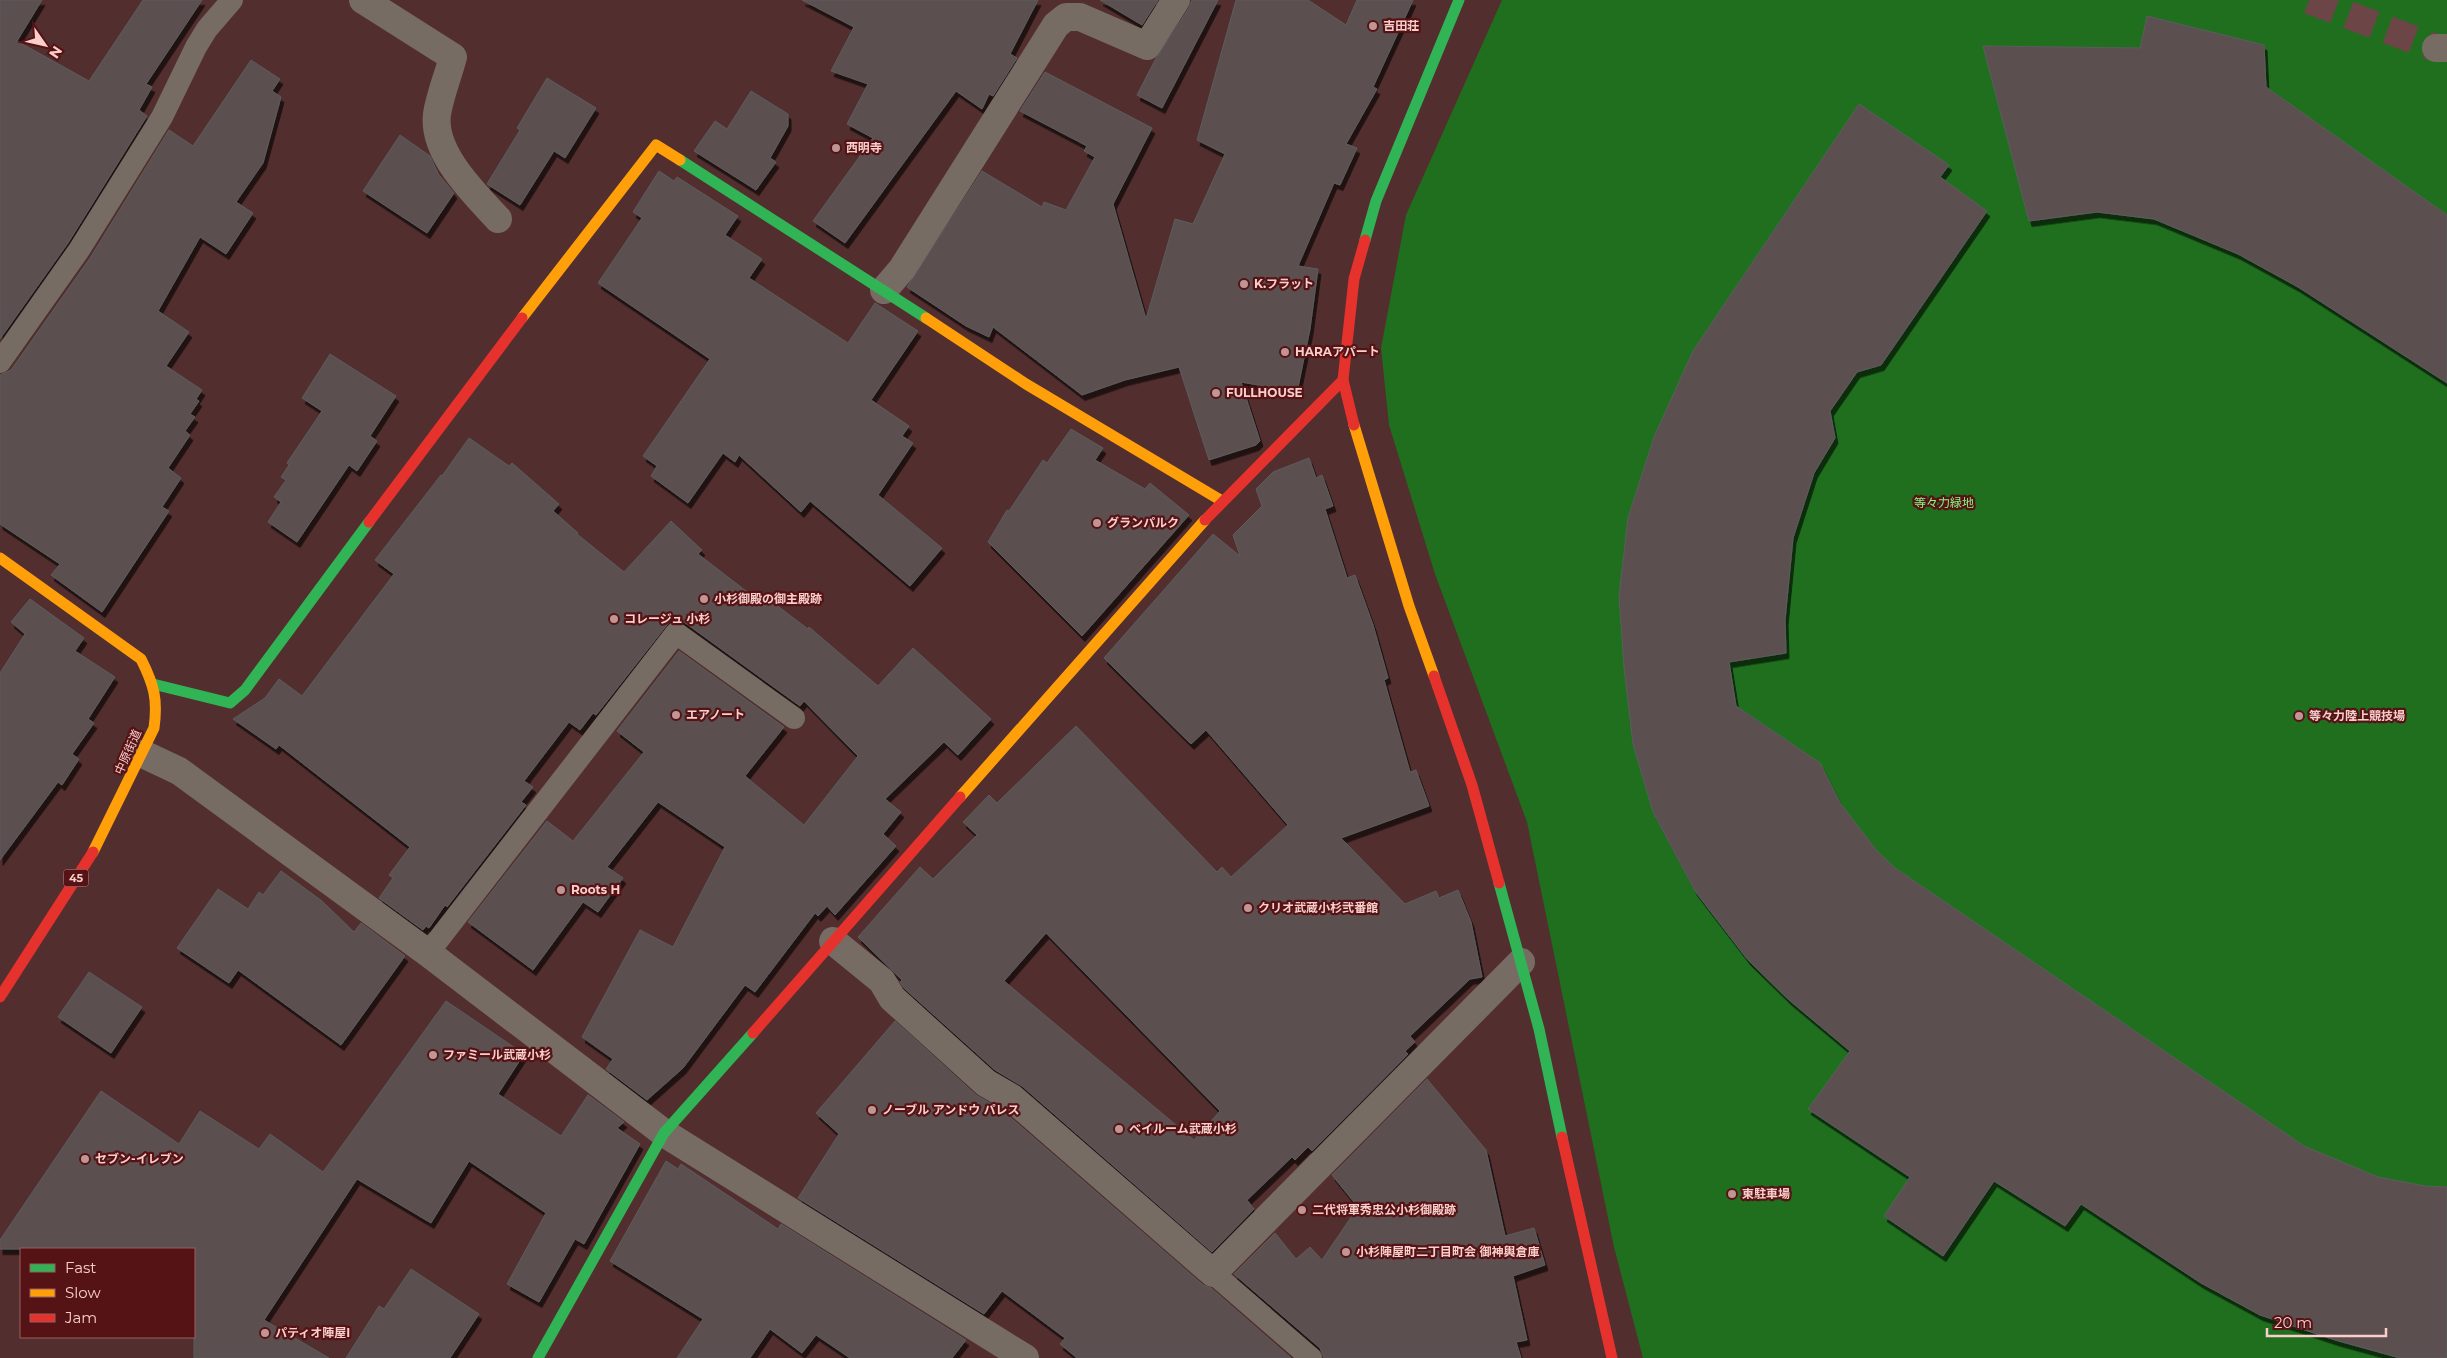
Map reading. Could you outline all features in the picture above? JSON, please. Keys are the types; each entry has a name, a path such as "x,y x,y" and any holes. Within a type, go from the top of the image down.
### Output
{"street":[{"path":"363,0 453,57 437,115 441,143 461,179 498,219"},
{"path":"884,290 902,269 1056,25 1064,8 1080,17 1147,46 1176,0"},
{"path":"1459,0 1376,201 1354,279 1343,380 1358,440 1410,606 1472,785 1521,962 1539,1029 1585,1245 1612,1358"},
{"path":"153,684 230,703 245,690 472,382 656,145 884,290 1026,384 1222,500"},
{"path":"538,1358 664,1133 1222,500 1343,380"},
{"name":"中原街道","path":"0,558 140,659 153,684 157,706 154,728 101,839 0,997"},
{"path":"143,754 179,771 428,953 664,1133 1025,1358"},
{"path":"833,941 882,981 892,998 986,1083 1012,1098 1213,1273 1521,962"}],"lane":[{"path":"0,362 79,250 162,117 196,46 207,29 232,0"},
{"path":"428,953 676,633 794,718"},
{"path":"1213,1273 1311,1358"}],"green space":[{"name":"等々力緑地","path":"1502,0 2447,0 2447,1358 1643,1358 1614,1247 1527,822 1435,574 1389,425 1381,348 1406,215"}],"building":[{"path":"0,0 42,0 17,41 89,81 143,0 202,0 146,84 152,87 139,110 147,116 68,243 0,339"},
{"path":"802,0 1038,0 1010,54 1017,58 993,96 989,94 982,109 956,91 845,243 813,221 873,138 847,124 868,84 831,71 854,27"},
{"path":"1100,0 1158,0 1142,25"},
{"path":"1192,0 1218,0 1162,108 1137,95 1155,60 1189,8"},
{"path":"1236,0 1308,0 1346,25 1357,0 1413,0 1373,87 1377,89 1346,144 1357,148 1340,185 1334,183 1298,266 1318,269 1310,329 1297,392 1241,382 1260,441 1256,445 1209,460 1179,367 1125,380 1082,395 993,327 989,337 966,326 907,287 982,171 1042,207 1044,202 1066,210 1095,157 1084,151 1087,146 1020,111 1045,72 1152,128 1113,204 1146,319 1175,219 1193,224 1225,154 1197,140"},
{"path":"2147,16 2264,45 2266,87 2447,215 2447,383 2298,287 2238,254 2154,219 2097,212 2029,221 1983,46 2140,48"},
{"path":"251,60 280,79 272,91 281,97 263,163 236,202 253,213 226,254 200,237 158,311 189,332 166,366 202,390 196,399 199,401 190,414 195,417 185,431 190,435 168,468 181,478 162,507 169,511 102,612 51,575 60,564 0,524 0,375 11,370 90,258 169,130 193,146"},
{"path":"547,78 596,108 565,158 554,151 520,205 487,184 520,130 517,128"},
{"path":"751,91 788,114 788,126 770,158 776,162 756,190 694,151 715,121 727,129"},
{"path":"1859,104 1949,165 1940,177 1987,211 1881,365 1857,372 1830,411 1835,438 1814,473 1793,538 1785,620 1786,653 1729,662 1736,706 1820,763 1840,803 1877,851 1895,868 2304,1146 2378,1177 2425,1186 2447,1187 2447,1358 2400,1358 2335,1340 2260,1315 2201,1283 2081,1204 2065,1226 1994,1181 1943,1256 1884,1216 1910,1177 1808,1109 1850,1051 1789,1000 1748,960 1695,891 1653,812 1633,744 1624,667 1619,596 1628,518 1654,437 1693,351"},
{"path":"400,135 430,156 439,175 454,193 427,233 363,191"},
{"path":"659,171 674,181 677,177 738,216 725,235 762,259 749,278 848,343 875,303 918,331 871,400 909,426 902,436 913,443 878,495 942,548 910,586 810,501 801,512 739,455 735,462 723,453 688,503 651,476 657,466 643,456 710,359 598,283 642,218 633,212"},
{"path":"330,354 396,396 370,436 377,441 357,471 349,465 297,542 268,522 281,502 274,497 286,480 281,477 289,465 287,463 322,411 302,398"},
{"path":"1071,429 1103,448 1095,460 1145,489 1150,483 1189,515 1082,636 988,542 1007,510 1009,511 1043,460 1047,463"},
{"path":"469,438 509,466 512,463 559,504 553,511 577,534 624,572 671,521 702,550 698,554 763,604 767,598 808,629 809,627 878,686 913,648 991,719 958,755 944,742 885,799 901,812 883,834 896,846 835,915 827,906 818,916 815,913 755,992 745,985 683,1068 647,1100 606,1069 613,1059 582,1037 640,930 673,947 725,847 658,802 607,867 623,878 598,912 583,902 533,970 468,922 547,821 573,841 644,752 617,731 679,651 784,727 745,776 804,825 858,756 804,701 800,706 684,622 670,621 596,715 593,713 580,730 569,722 524,781 533,787 521,802 526,805 447,907 445,905 429,928 426,926 423,930 379,898 393,878 389,875 410,847 279,745 276,749 233,719 265,698 279,679 302,696 394,574 375,560 442,476"},
{"path":"1309,458 1316,478 1322,475 1333,506 1325,509 1347,578 1355,575 1373,625 1388,678 1384,680 1410,772 1416,770 1429,806 1341,838 1405,904 1436,891 1439,898 1458,890 1471,922 1482,977 1470,979 1410,1036 1415,1042 1405,1051 1408,1054 1312,1151 1308,1147 1295,1160 1292,1157 1247,1200 1254,1209 1212,1252 1022,1086 995,1070 904,988 900,982 902,980 858,937 920,867 933,879 977,835 963,822 989,795 997,803 1076,726 1217,872 1222,867 1231,877 1288,825 1206,730 1191,744 1104,658 1213,534 1240,556 1233,535 1262,506 1256,489 1273,472","holes":["1046,933 1220,1111 1194,1140 1004,981"]},
{"path":"30,599 84,638 75,651 115,677 88,719 94,723 72,754 79,759 62,785 58,782 0,860 0,673 25,634 11,622"},
{"path":"281,871 322,901 354,932 361,923 405,956 341,1045 238,970 229,983 177,948 218,889 248,909 259,892 263,895"},
{"path":"89,972 142,1007 111,1053 58,1017"},
{"path":"446,1001 524,1054 498,1094 561,1136 588,1095 624,1122 617,1128 640,1144 584,1244 575,1239 539,1302 507,1284 546,1213 469,1161 431,1223 357,1179 264,1320 329,1358 194,1358 195,1248 0,1249 0,1240 101,1091 179,1144 200,1111 259,1149 270,1134 323,1172"},
{"path":"895,1021 976,1095 1003,1111 1203,1285 1211,1288 1291,1358 1077,1358 1060,1344 1065,1338 1002,1291 984,1314 798,1198 839,1134 816,1113"},
{"path":"1427,1079 1486,1150 1505,1236 1534,1228 1545,1265 1513,1276 1527,1340 1516,1342 1521,1358 1324,1358 1320,1348 1234,1274 1275,1233 1296,1259 1310,1247 1322,1260 1358,1207 1332,1175"},
{"path":"666,1161 678,1169 681,1164 778,1229 781,1224 966,1340 952,1358 850,1358 816,1335 802,1353 770,1329 750,1358 677,1358 703,1319 610,1261"},
{"path":"411,1269 479,1314 450,1358 346,1358 379,1306 384,1309"}],"tunnel":[{"path":"2309,0 2436,48"}],"traffic: fast":[{"path":"1365,240 1376,201 1459,0"},
{"path":"680,160 926,318"},
{"path":"153,684 230,703 245,690 369,522"},
{"path":"1499,883 1539,1029 1562,1137"},
{"path":"538,1358 664,1133 753,1033"}],"traffic: slow":[{"path":"522,318 656,145 680,160"},
{"path":"926,318 1026,384 1222,501"},
{"path":"1354,425 1409,606 1434,676"},
{"path":"960,797 1205,520"},
{"path":"0,558 141,659 152,685 155,700 154,728 93,852"}],"traffic: jam":[{"path":"1354,425 1343,380 1354,279 1365,240"},
{"path":"369,522 522,318"},
{"path":"1205,520 1343,380"},
{"path":"1434,676 1472,785 1499,883"},
{"path":"753,1033 960,797"},
{"path":"0,997 93,852"},
{"path":"1562,1137 1612,1358"}],"place":[{"name":"吉田荘","path":"1373,26"},
{"name":"西明寺","path":"836,148"},
{"name":"K.フラット","path":"1244,284"},
{"name":"HARAアパート","path":"1285,352"},
{"name":"FULLHOUSE","path":"1216,393"},
{"name":"グランパルク","path":"1097,523"},
{"name":"小杉御殿の御主殿跡","path":"704,599"},
{"name":"コレージュ 小杉","path":"614,619"},
{"name":"エアノート","path":"676,715"},
{"name":"等々力陸上競技場","path":"2299,716"},
{"name":"Roots H","path":"561,890"},
{"name":"クリオ武蔵小杉弐番館","path":"1248,908"},
{"name":"ファミール武蔵小杉","path":"433,1055"},
{"name":"ノーブル アンドウ パレス","path":"872,1110"},
{"name":"ベイルーム武蔵小杉","path":"1119,1129"},
{"name":"セブン-イレブン","path":"85,1159"},
{"name":"東駐車場","path":"1732,1194"},
{"name":"二代将軍秀忠公小杉御殿跡","path":"1302,1210"},
{"name":"小杉陣屋町二丁目町会 御神輿倉庫","path":"1346,1252"},
{"name":"パティオ陣屋I","path":"265,1333"}]}
